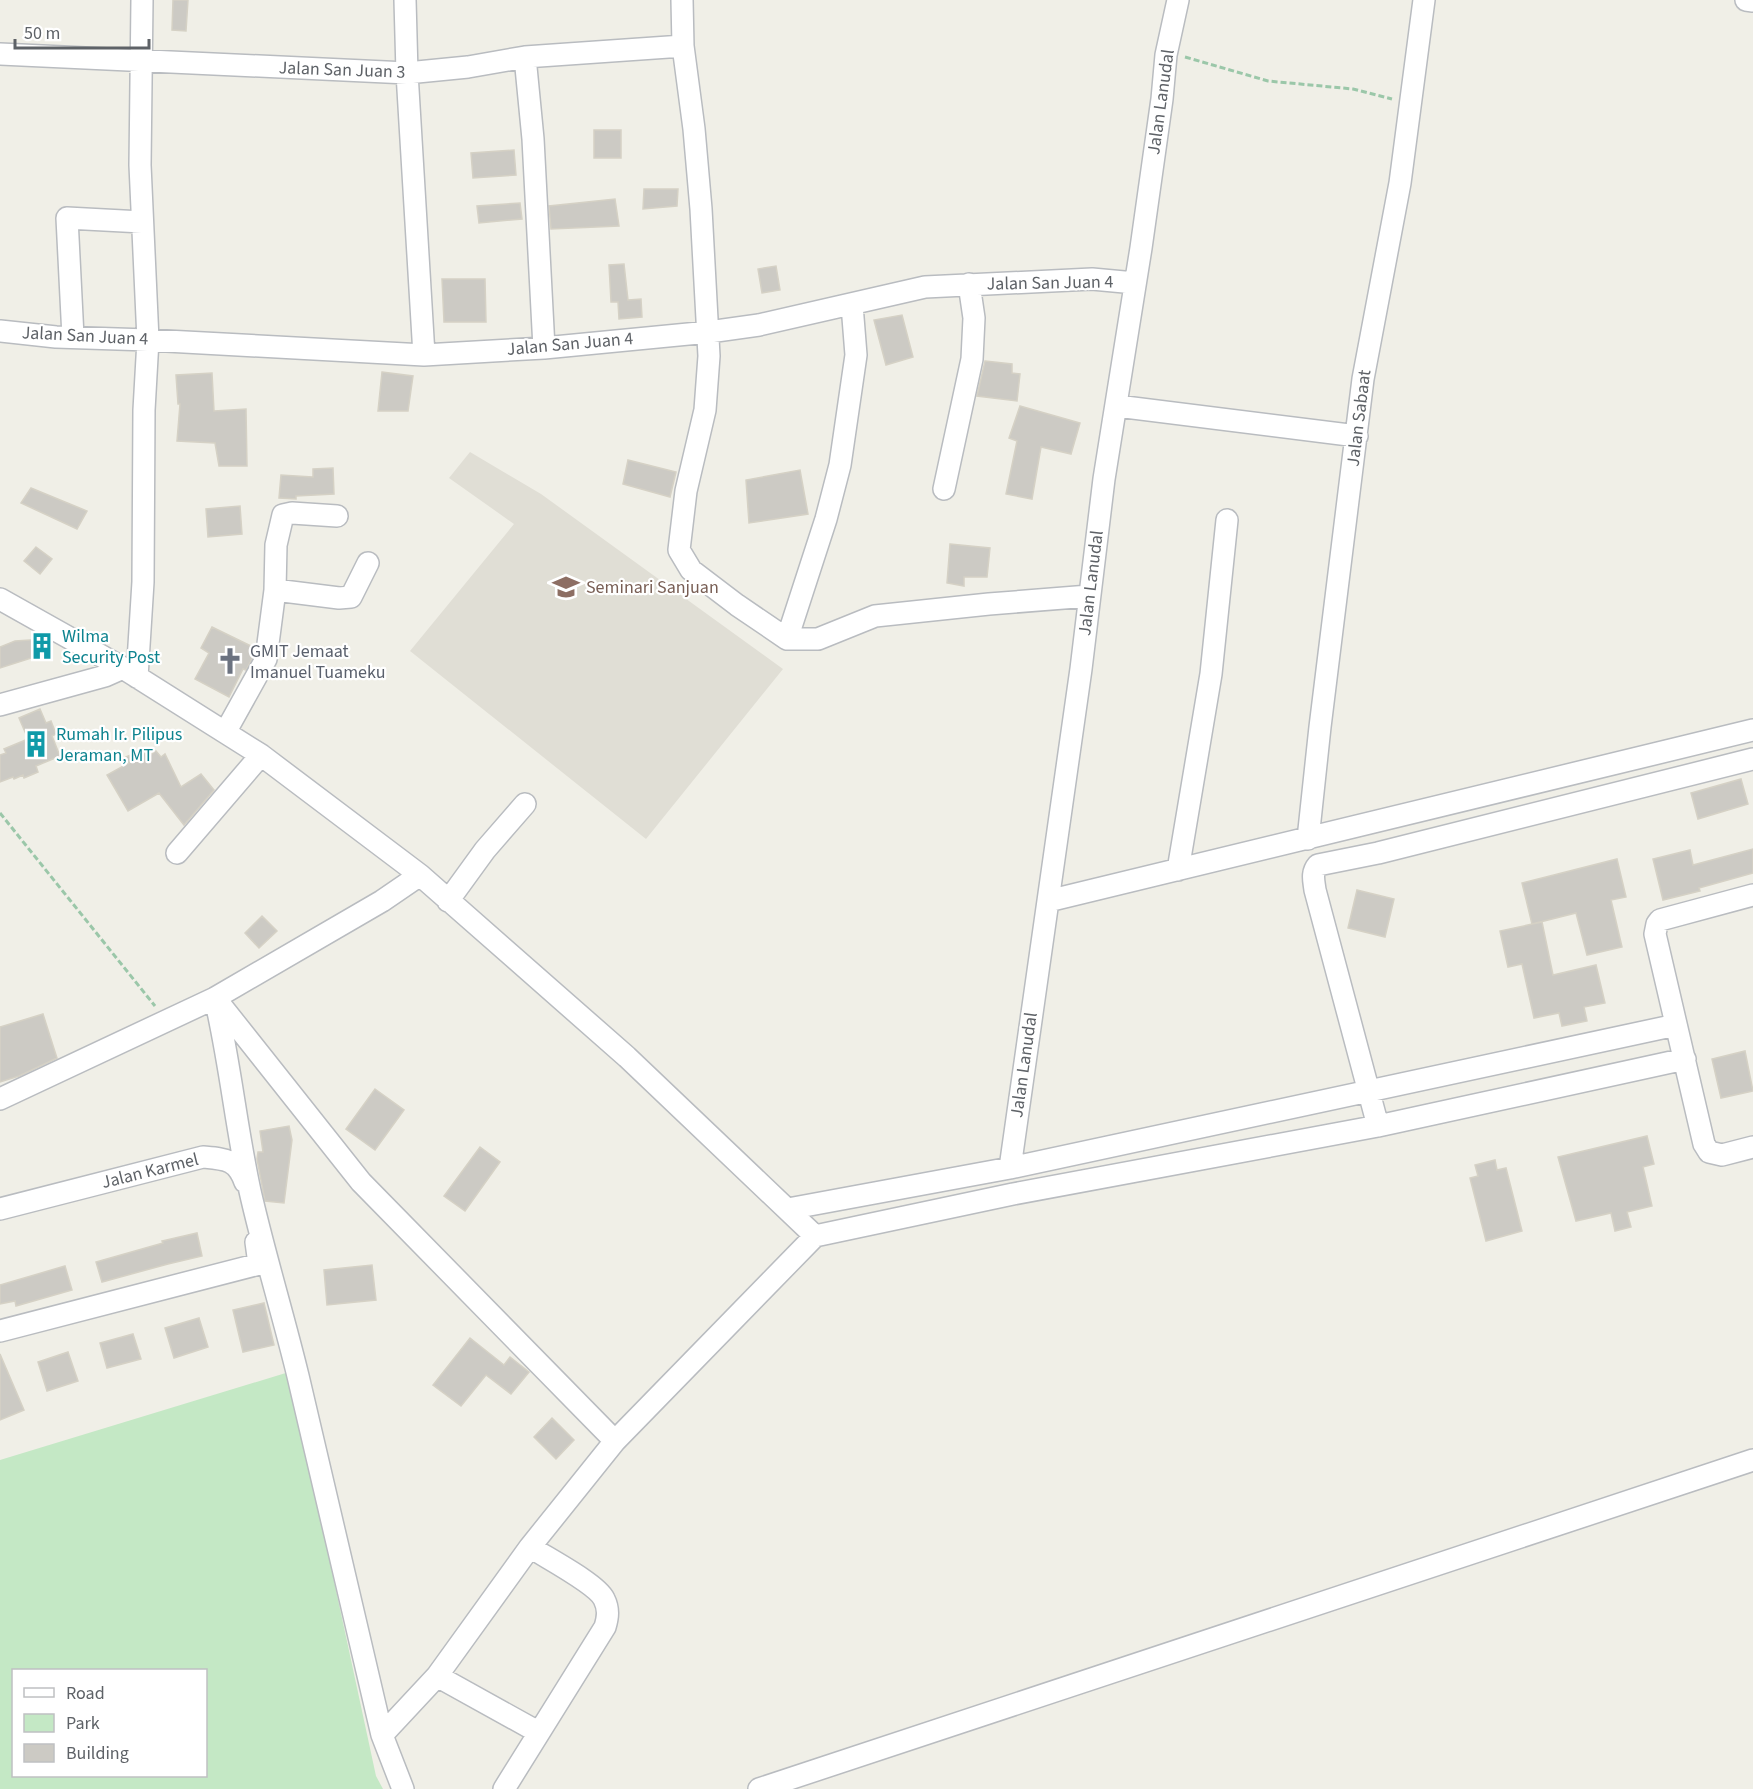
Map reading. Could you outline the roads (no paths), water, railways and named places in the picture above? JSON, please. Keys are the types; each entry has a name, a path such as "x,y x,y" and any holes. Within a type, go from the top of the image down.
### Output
{"street":[{"path":"130,673 142,592 144,411 148,340 140,165 142,0"},
{"path":"405,0 407,73 424,355"},
{"path":"682,0 683,46 694,129 710,356 705,410 686,491 679,550 691,570 787,639 818,639 875,616 1089,596"},
{"name":"Jalan Lanudal","path":"1010,1167 1081,669 1104,479 1117,406 1162,99 1166,55 1178,0"},
{"name":"Jalan Sabaat","path":"1308,839 1321,715 1363,379 1400,183 1424,0"},
{"path":"1746,0 1753,1"},
{"name":"Jalan San Juan 3","path":"0,54 407,73 468,67 525,57 683,46"},
{"path":"525,57 533,139 544,348"},
{"path":"73,337 67,218 142,222"},
{"name":"Jalan San Juan 4","path":"0,331 73,337 424,355 544,348 709,332 759,325 925,287 1092,279 1135,283"},
{"path":"944,489 972,359 974,318 969,284"},
{"path":"787,639 826,519 840,465 856,355 852,305"},
{"path":"1117,406 1357,436"},
{"path":"226,731 266,658 275,590 276,545 283,515 292,513 337,516"},
{"path":"1178,870 1211,674 1227,520"},
{"path":"275,590 339,598 351,597 368,563"},
{"path":"0,599 226,731 420,875 627,1057 815,1236"},
{"path":"0,705 105,676 130,673"},
{"path":"1048,901 1753,730"},
{"path":"177,853 261,755"},
{"path":"1378,1126 1315,890 1313,875 1318,865 1378,853 1753,759"},
{"path":"448,901 484,850 525,804"},
{"path":"0,1099 214,998 382,901 420,875"},
{"path":"1753,895 1660,920 1655,934 1704,1144 1709,1152 1722,1155 1753,1147"},
{"path":"214,998 361,1182 615,1441"},
{"path":"214,998 224,1036 238,1130 268,1269 297,1373 382,1735 403,1789"},
{"path":"788,1209 1059,1157 1676,1025"},
{"path":"382,1735 437,1676 530,1547 615,1441 815,1236 1065,1185 1378,1126 1685,1059"},
{"name":"Jalan Karmel","path":"0,1209 203,1157 222,1158 231,1162 242,1173 259,1264 0,1331"},
{"path":"1059,1157 1065,1185"},
{"path":"759,1789 1753,1460"},
{"path":"504,1789 605,1627 608,1617 604,1597 587,1583 530,1547"},
{"path":"437,1676 538,1732"}],"place":[{"name":"Seminari Sanjuan","path":"566,587"},
{"name":"Wilma Security Post","path":"42,646"},
{"name":"GMIT Jemaat Imanuel Tuameku","path":"230,661"},
{"name":"Rumah Ir. Pilipus Jeraman, MT","path":"36,744"}]}
